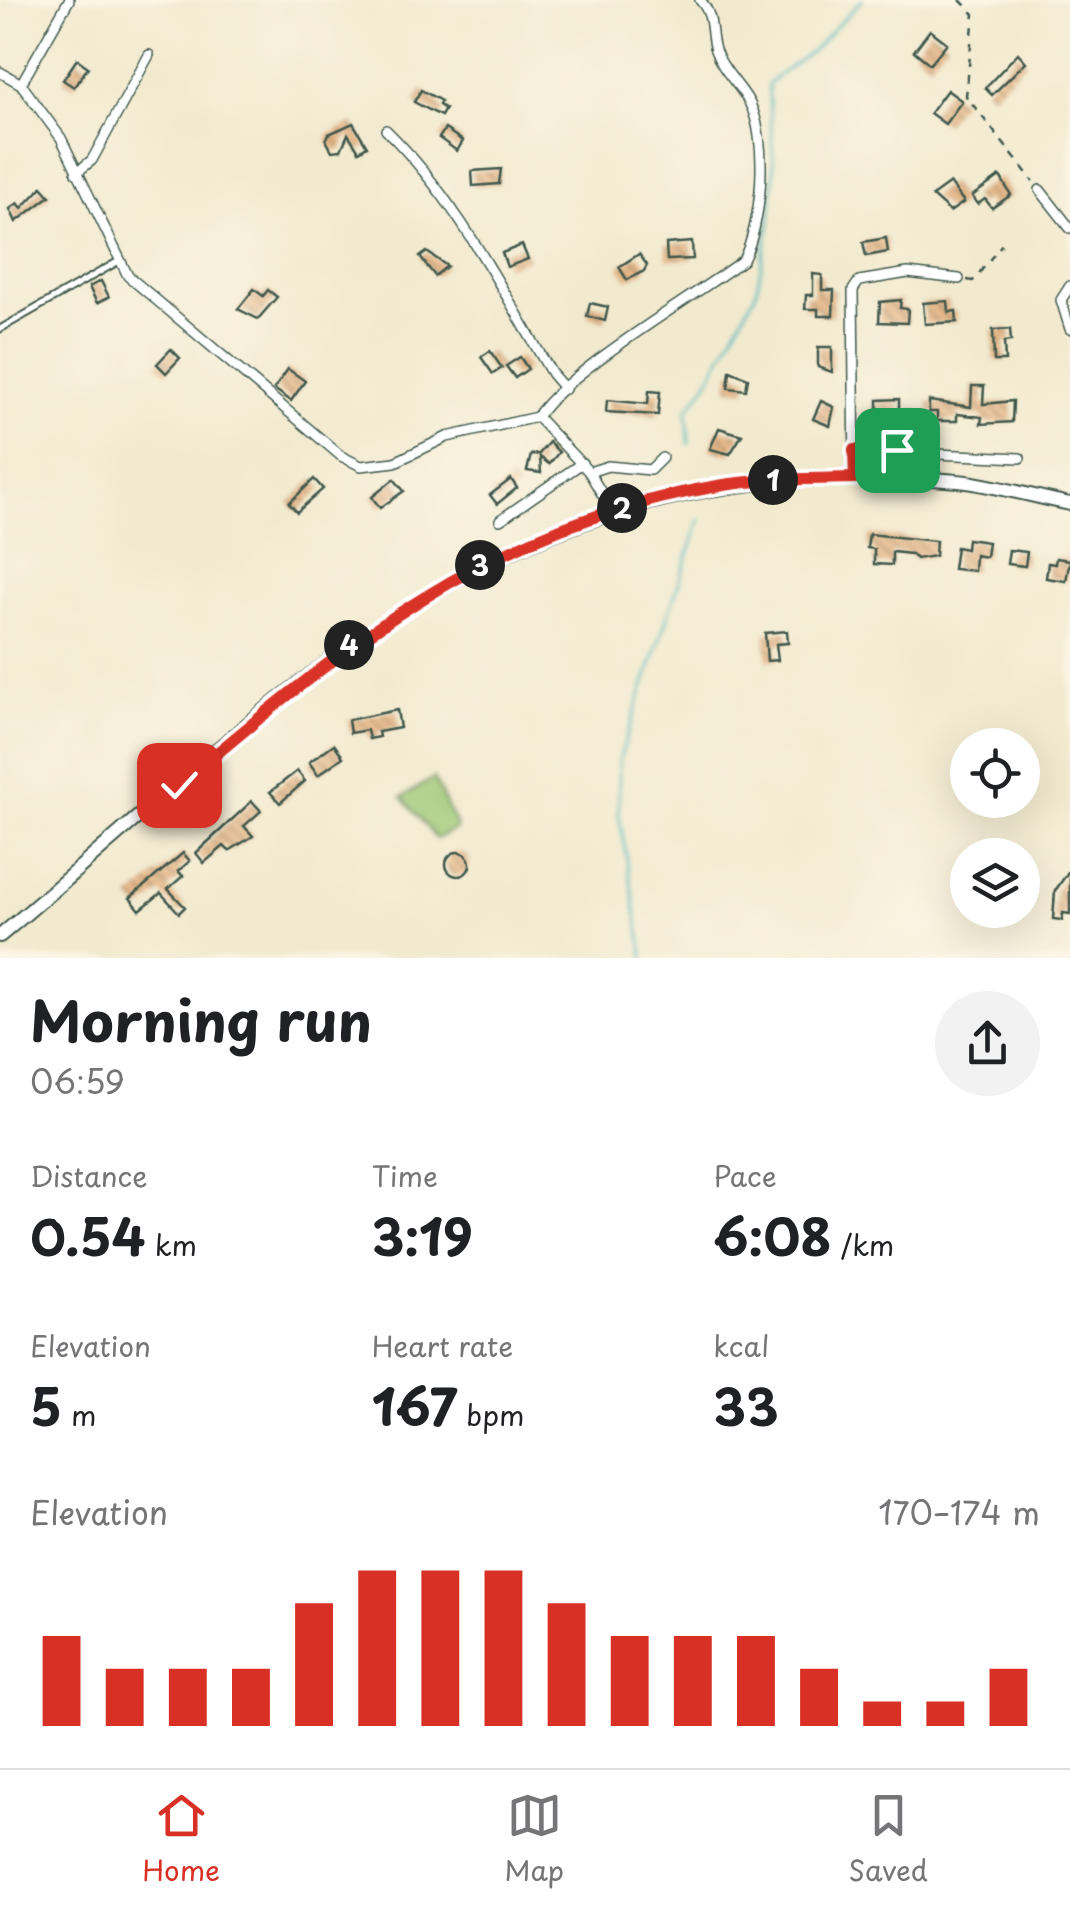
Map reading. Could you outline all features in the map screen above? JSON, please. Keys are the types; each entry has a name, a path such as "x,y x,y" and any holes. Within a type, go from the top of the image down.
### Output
{"main road":[{"path":"0,936 363,635 495,556 612,511 720,486 855,478 969,482 1070,504"}],"street":[{"path":"20,84 69,0"},
{"path":"0,72 20,84 61,138 112,236 128,276 341,456 361,466 395,462 447,437 537,417 565,388 743,260 756,237 759,150 750,104 714,48 713,19 700,0"},
{"path":"76,173 92,160 150,55"},
{"path":"386,130 412,156 450,206 552,374 565,388"},
{"path":"1040,190 1070,228"},
{"path":"855,478 853,306 859,281 908,272 958,279"},
{"path":"1070,286 1061,300 1070,330"},
{"path":"537,417 585,468 612,511"},
{"path":"854,450 1020,458"},
{"path":"500,520 585,468 650,470 662,458"}],"lane":[{"path":"0,328 119,261"}],"path":[{"path":"960,0 974,14 966,96 1040,190"},
{"path":"958,279 973,281 1002,244"}],"green space":[{"path":"434,778 457,828 436,839 402,797"}],"building":[{"path":"930,30 947,43 930,64 914,51"},
{"path":"1018,53 1026,62 992,95 985,88"},
{"path":"77,59 88,67 74,87 63,80"},
{"path":"421,90 441,101 439,105 445,109 441,116 414,102"},
{"path":"947,90 962,101 945,124 930,113"},
{"path":"353,123 367,146 359,151 348,134 341,150 332,151 326,140 329,134"},
{"path":"445,129 463,141 457,151 439,138"},
{"path":"501,169 499,184 473,186 472,171"},
{"path":"1000,176 1011,195 992,208 985,199 978,204 972,196"},
{"path":"950,183 964,202 950,212 932,196"},
{"path":"42,187 50,196 16,222 10,209 18,203 22,208"},
{"path":"886,238 888,252 866,256 863,242"},
{"path":"692,242 693,259 667,260 666,244"},
{"path":"522,245 528,259 507,267 502,253"},
{"path":"427,252 447,266 435,276 420,257"},
{"path":"639,254 647,265 627,280 619,267"},
{"path":"813,274 822,275 822,290 834,290 833,316 818,316 818,309 805,309 806,295 813,295"},
{"path":"101,281 109,297 97,303 89,287"},
{"path":"254,289 263,296 268,290 277,297 258,319 238,309"},
{"path":"901,300 900,308 908,309 907,323 879,322 880,302"},
{"path":"948,301 949,312 956,311 957,322 925,324 923,303"},
{"path":"590,303 608,307 605,321 587,316"},
{"path":"1010,329 1011,341 1004,342 1005,361 994,361 993,330"},
{"path":"818,347 832,347 832,372 818,367"},
{"path":"171,349 180,358 166,373 157,364"},
{"path":"490,351 502,368 493,374 481,357"},
{"path":"520,357 528,369 515,378 506,366"},
{"path":"288,369 305,381 291,401 274,389"},
{"path":"730,371 748,378 746,390 728,388"},
{"path":"972,386 984,386 983,404 1013,401 1012,422 981,424 982,417 957,414 957,421 937,421 937,412 929,412 929,401 971,407"},
{"path":"649,391 660,392 658,415 606,412 607,400 648,404"},
{"path":"899,399 899,410 908,410 908,420 887,420 887,412 878,412 878,400"},
{"path":"821,401 834,407 830,426 813,419"},
{"path":"719,428 742,435 730,454 710,449"},
{"path":"549,442 559,452 549,464 540,457 541,473 527,471 531,455 539,454"},
{"path":"314,479 323,489 297,512 289,503"},
{"path":"394,479 404,491 380,508 372,497"},
{"path":"511,479 517,488 497,504 490,495"},
{"path":"869,534 936,541 935,556 916,559 911,554 892,552 892,565 874,564 874,549 867,548"},
{"path":"967,539 988,542 986,557 975,555 974,571 953,569 956,547 966,549"},
{"path":"1009,550 1027,552 1025,566 1007,564"},
{"path":"1056,558 1070,560 1066,581 1046,578 1048,563 1055,564"},
{"path":"787,631 788,643 776,644 778,660 767,661 765,633"},
{"path":"397,710 400,728 378,732 379,737 369,739 367,730 350,733 348,720"},
{"path":"334,744 343,757 318,775 309,762"},
{"path":"297,771 305,781 280,803 270,792"},
{"path":"252,801 261,811 244,826 253,836 229,851 224,846 204,863 196,853"},
{"path":"458,852 470,864 458,876 446,864"},
{"path":"183,853 190,861 178,871 183,876 168,889 185,907 179,913 161,893 140,910 130,898"},
{"path":"1070,869 1070,914 1063,913 1062,920 1053,919 1055,891"}],"waterway":[{"path":"689,444 687,410 705,387 756,292 770,221 774,170 768,83 812,51 862,0"},
{"path":"644,958 619,815 619,760 700,520"}],"route":[{"path":"179,785 323,664 393,614 495,556 612,511 671,496 774,480 855,478 854,450 897,450"}]}
